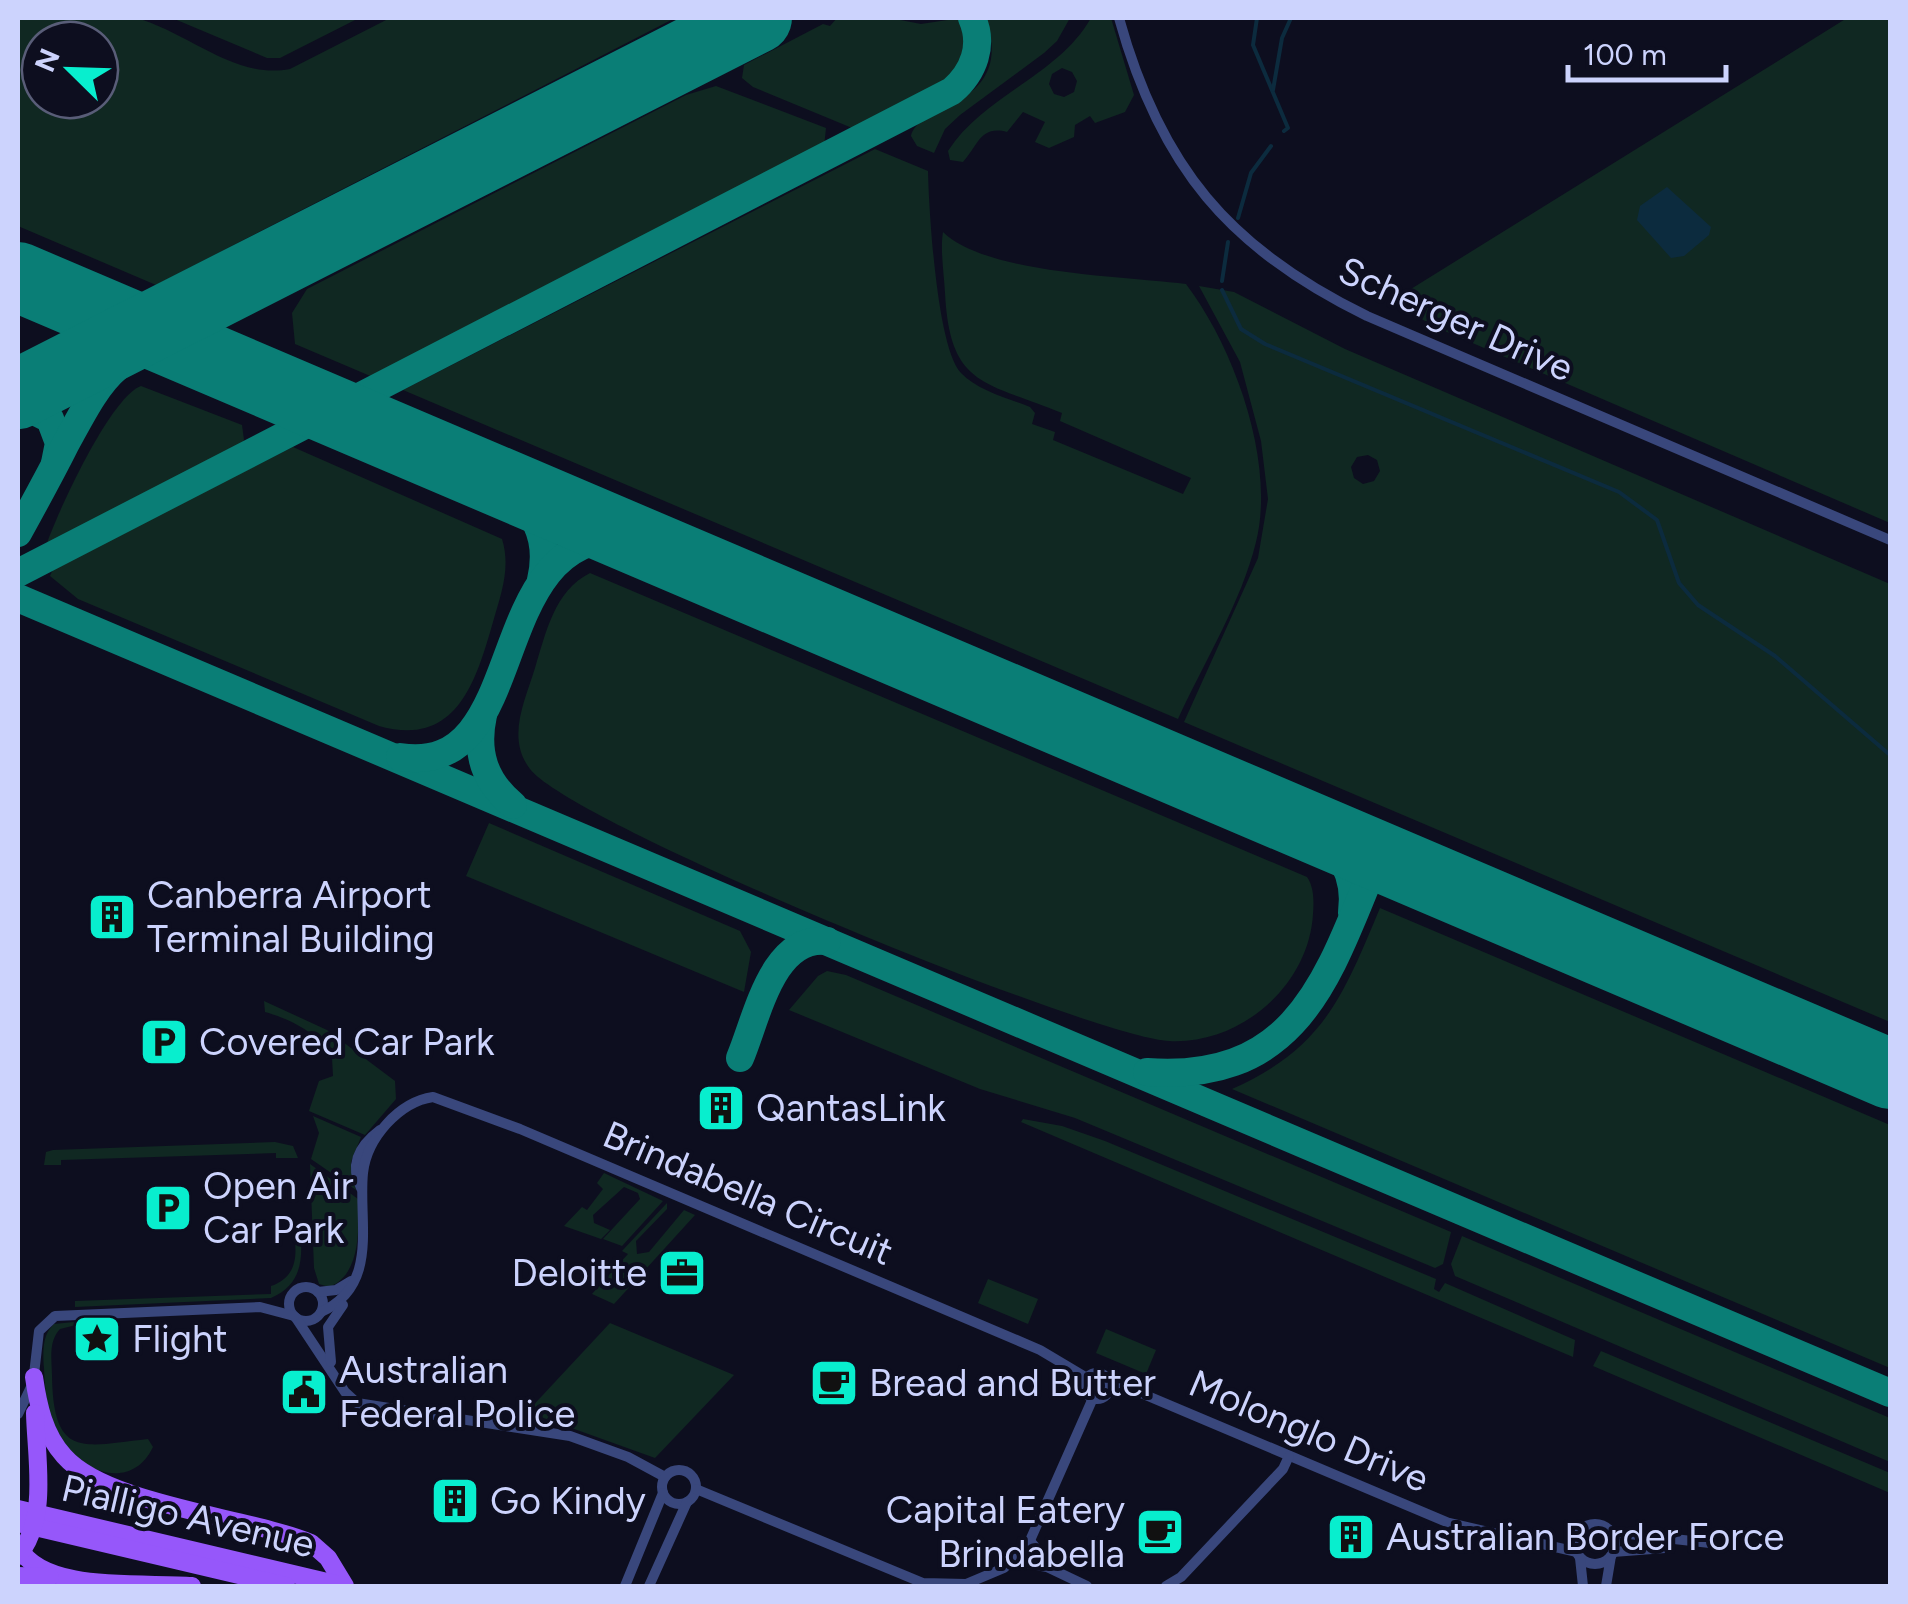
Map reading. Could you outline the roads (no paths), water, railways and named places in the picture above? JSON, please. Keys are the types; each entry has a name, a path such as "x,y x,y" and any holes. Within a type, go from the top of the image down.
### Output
{"main road":[{"path":"34,1377 37,1512 19,1551 38,1569 60,1578"},
{"path":"34,1377 49,1434 82,1472 174,1504 311,1543 325,1554 345,1586"},
{"name":"Pialligo Avenue","path":"18,1509 52,1524 286,1586"},
{"name":"Pialligo Avenue","path":"18,1523 52,1524 345,1586"},
{"path":"18,1576 192,1586"}],"street":[{"name":"Scherger Drive","path":"1119,18 1157,123 1186,174 1227,224 1307,285 1368,316 1890,540"},
{"name":"Brindabella Circuit","path":"332,1369 328,1324 347,1300 356,1276 366,1216 356,1178 357,1159 366,1142 408,1104 445,1098 1040,1350 1087,1378"},
{"path":"260,1307 306,1287 318,1292 341,1288 356,1276"},
{"path":"18,1414 34,1377 39,1330 51,1318 67,1314 260,1307 308,1321 346,1294 356,1276"},
{"path":"318,1292 323,1302 318,1330 326,1357 345,1392 362,1404 570,1436 666,1477 685,1472 694,1480 696,1489 649,1586"},
{"path":"294,1293 290,1306 295,1317 326,1357"},
{"path":"1100,1373 1110,1388 1105,1396 1093,1398 1085,1388 1087,1378 1100,1373"},
{"name":"Molonglo Drive","path":"1110,1388 1136,1391 1448,1523 1543,1542 1578,1554"},
{"path":"696,1489 923,1583 966,1584 994,1575 1030,1541 1093,1398"},
{"path":"1166,1586 1207,1550 1290,1456"},
{"path":"625,1586 666,1477"},
{"path":"663,1493 672,1503 688,1502"},
{"path":"1584,1586 1576,1536 1594,1524 1611,1532 1710,1543"},
{"path":"1606,1586 1611,1532"},
{"name":"Molonglo Drive","path":"1543,1542 1576,1536"},
{"path":"1030,1541 1061,1572 1086,1586"},
{"path":"1578,1554 1595,1563 1612,1553 1665,1548"},
{"path":"1013,1561 1061,1572"}],"water":[{"path":"1667,187 1711,227 1709,235 1684,256 1671,258 1637,220 1640,206"}],"waterway":[{"path":"1257,18 1253,45 1288,128 1284,131"},
{"path":"1273,90 1282,38 1291,18"},
{"path":"1238,218 1251,173 1271,146"},
{"path":"1222,281 1228,242"},
{"path":"1222,290 1241,329 1265,344 1619,492 1657,520 1679,583 1698,605 1775,656 1890,755"}],"place":[{"name":"Canberra Airport Terminal Building","path":"112,917"},
{"name":"Covered Car Park","path":"164,1042"},
{"name":"QantasLink","path":"721,1108"},
{"name":"Open Air Car Park","path":"168,1208"},
{"name":"Deloitte","path":"682,1273"},
{"name":"Flight","path":"97,1339"},
{"name":"Bread and Butter","path":"834,1383"},
{"name":"Australian Federal Police","path":"304,1392"},
{"name":"Go Kindy","path":"455,1501"},
{"name":"Capital Eatery Brindabella","path":"1160,1532"},
{"name":"Australian Border Force","path":"1351,1537"}]}
